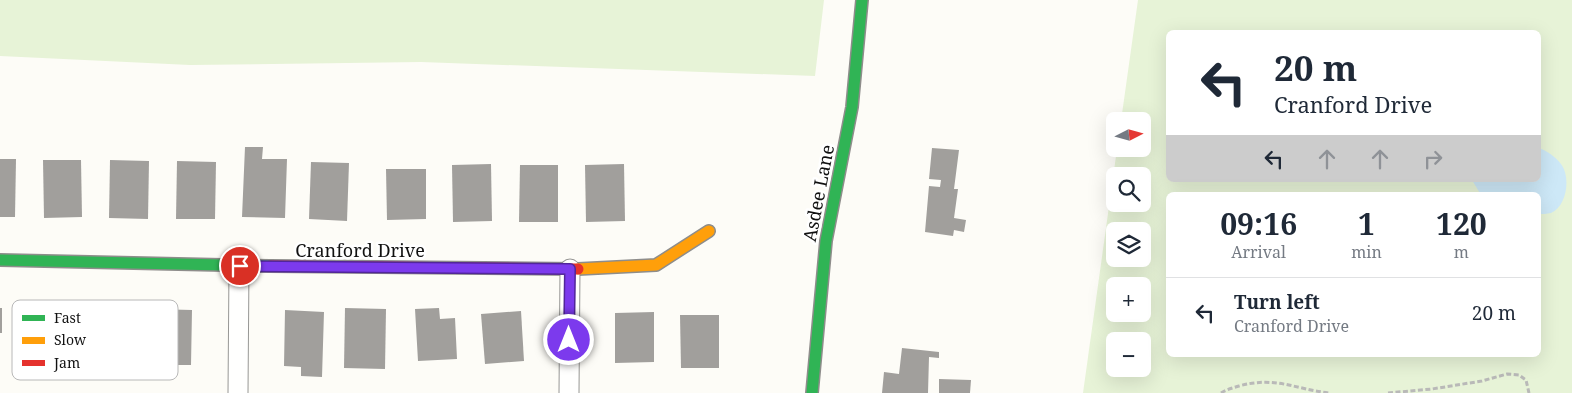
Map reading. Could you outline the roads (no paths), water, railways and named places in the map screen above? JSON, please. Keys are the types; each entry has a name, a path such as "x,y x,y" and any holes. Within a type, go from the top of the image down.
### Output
{"street":[{"name":"Asdee Lane","path":"812,393 826,242 852,107 862,0"},
{"name":"Cranford Drive","path":"0,260 240,266 570,269 656,265 709,231"},
{"path":"238,393 240,266"},
{"path":"569,393 570,269"}],"water":[{"path":"1541,149 1561,164 1566,176 1564,198 1561,204 1551,213 1541,214 1541,192 1479,192 1473,182 1541,182"}]}
